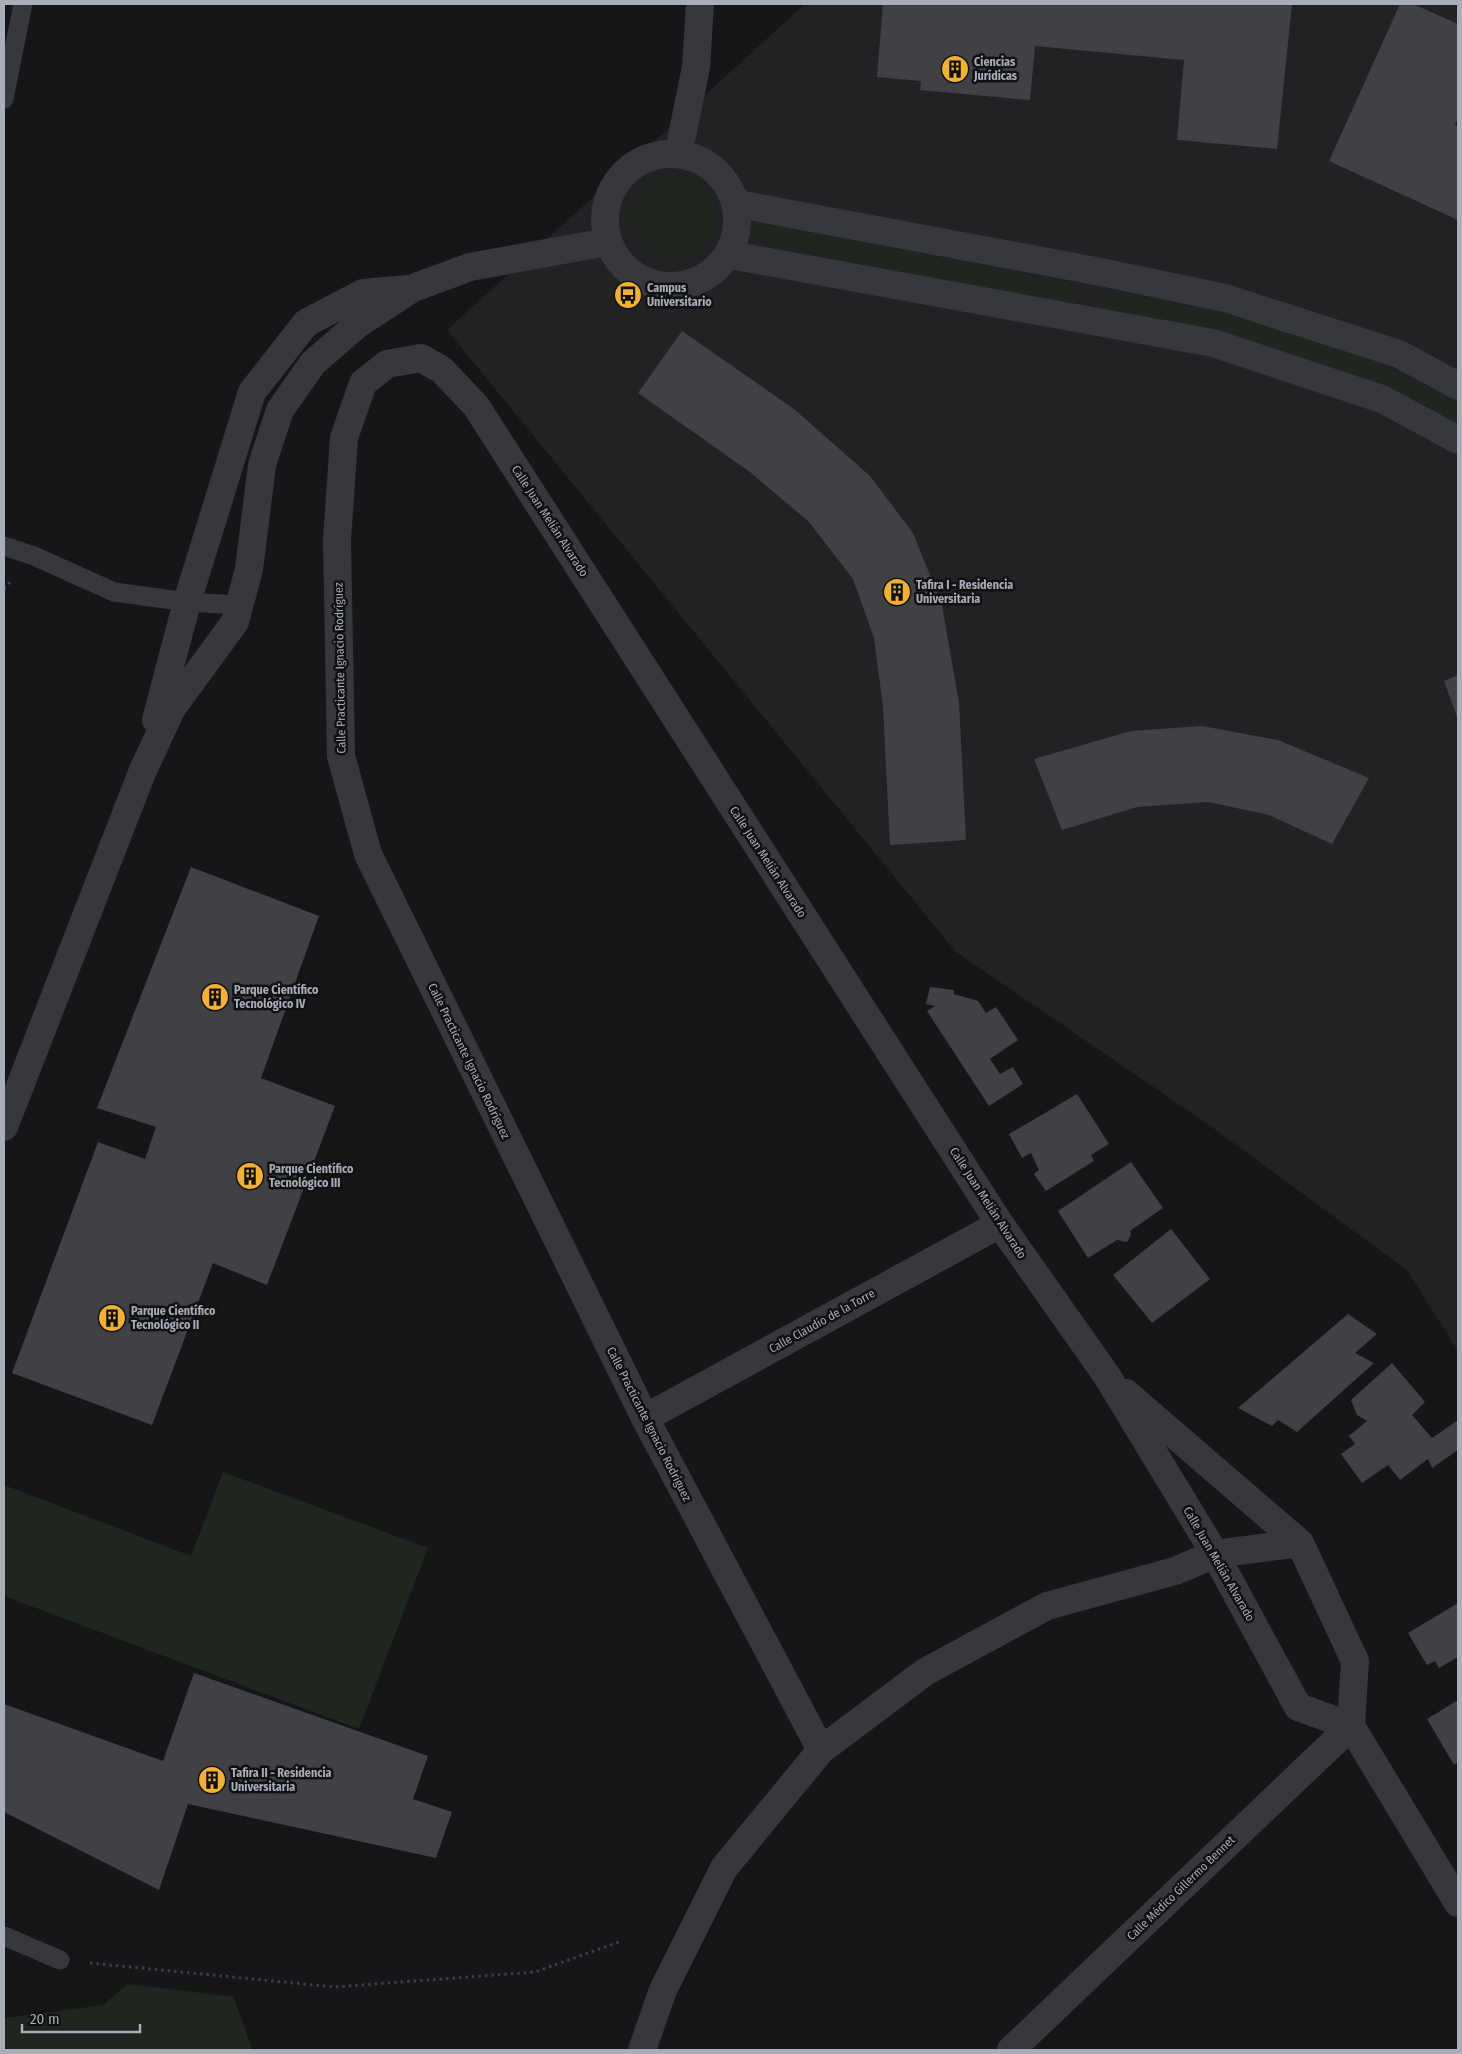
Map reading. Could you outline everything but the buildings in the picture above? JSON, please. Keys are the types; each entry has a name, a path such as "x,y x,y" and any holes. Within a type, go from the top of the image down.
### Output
{"street":[{"path":"679,152 696,67 700,4"},
{"path":"679,152 717,169 738,204 730,254 700,282 660,288 624,270 607,242 604,210 618,178 644,157 679,152"},
{"path":"738,204 1101,272 1225,298 1400,354 1458,386"},
{"path":"4,1127 143,770 172,708 235,622 249,569 262,465 280,410 313,363 358,324 413,288 470,267 607,242"},
{"path":"730,254 1213,343 1382,399 1458,440"},
{"path":"143,770 187,602 252,392 306,323 363,293 413,288"},
{"name":"Calle Juan Melián Alvarado","path":"421,358 442,370 476,406 1000,1224 1107,1376 1215,1554 1298,1707 1350,1726 1354,1661 1300,1544 1107,1376"},
{"name":"Calle Practicante Ignacio Rodríguez","path":"421,358 387,364 364,383 344,438 337,540 341,756 368,854 645,1418 821,1750"},
{"name":"Calle Claudio de la Torre","path":"645,1418 1000,1224"},
{"path":"642,2050 663,1990 724,1868 821,1750 925,1672 1047,1606 1176,1571 1215,1554 1300,1544"},
{"path":"1350,1726 1458,1903"},
{"name":"Calle Médico Gillermo Bennet","path":"1011,2050 1350,1726"}],"lane":[{"path":"4,99 23,4"},
{"path":"4,546 34,556 114,592 187,602 240,605"},
{"path":"4,1936 60,1960"}],"path":[{"path":"60,1960 334,1986 535,1972 620,1942"}],"shaded area":[{"path":"805,4 1458,4 1458,1351 1407,1270 1209,1125 956,952 447,330"},
{"path":"675,175 698,182 710,194 717,217 710,240 698,252 675,259 652,252 640,240 633,217 640,194 652,182"},
{"path":"771,222 1077,285 1074,304 997,291 772,245 763,240 760,231 764,224"},
{"path":"1107,291 1209,310 1279,328 1367,358 1458,401 1458,427 1103,311"},
{"path":"223,1472 428,1548 359,1729 4,1596 4,1485 191,1556"},
{"path":"128,1984 234,1997 252,2050 4,2050 4,2018 103,2005"}],"place":[{"name":"Ciencias Jurídicas","path":"955,69"},
{"name":"Campus Universitario","path":"628,295"},
{"name":"Tafira I - Residencia Universitaria","path":"897,592"},
{"name":"Parque Científico Tecnológico IV","path":"215,997"},
{"name":"Parque Científico Tecnológico III","path":"250,1176"},
{"name":"Parque Científico Tecnológico II","path":"112,1318"},
{"name":"Tafira II - Residencia Universitaria","path":"212,1780"}]}
